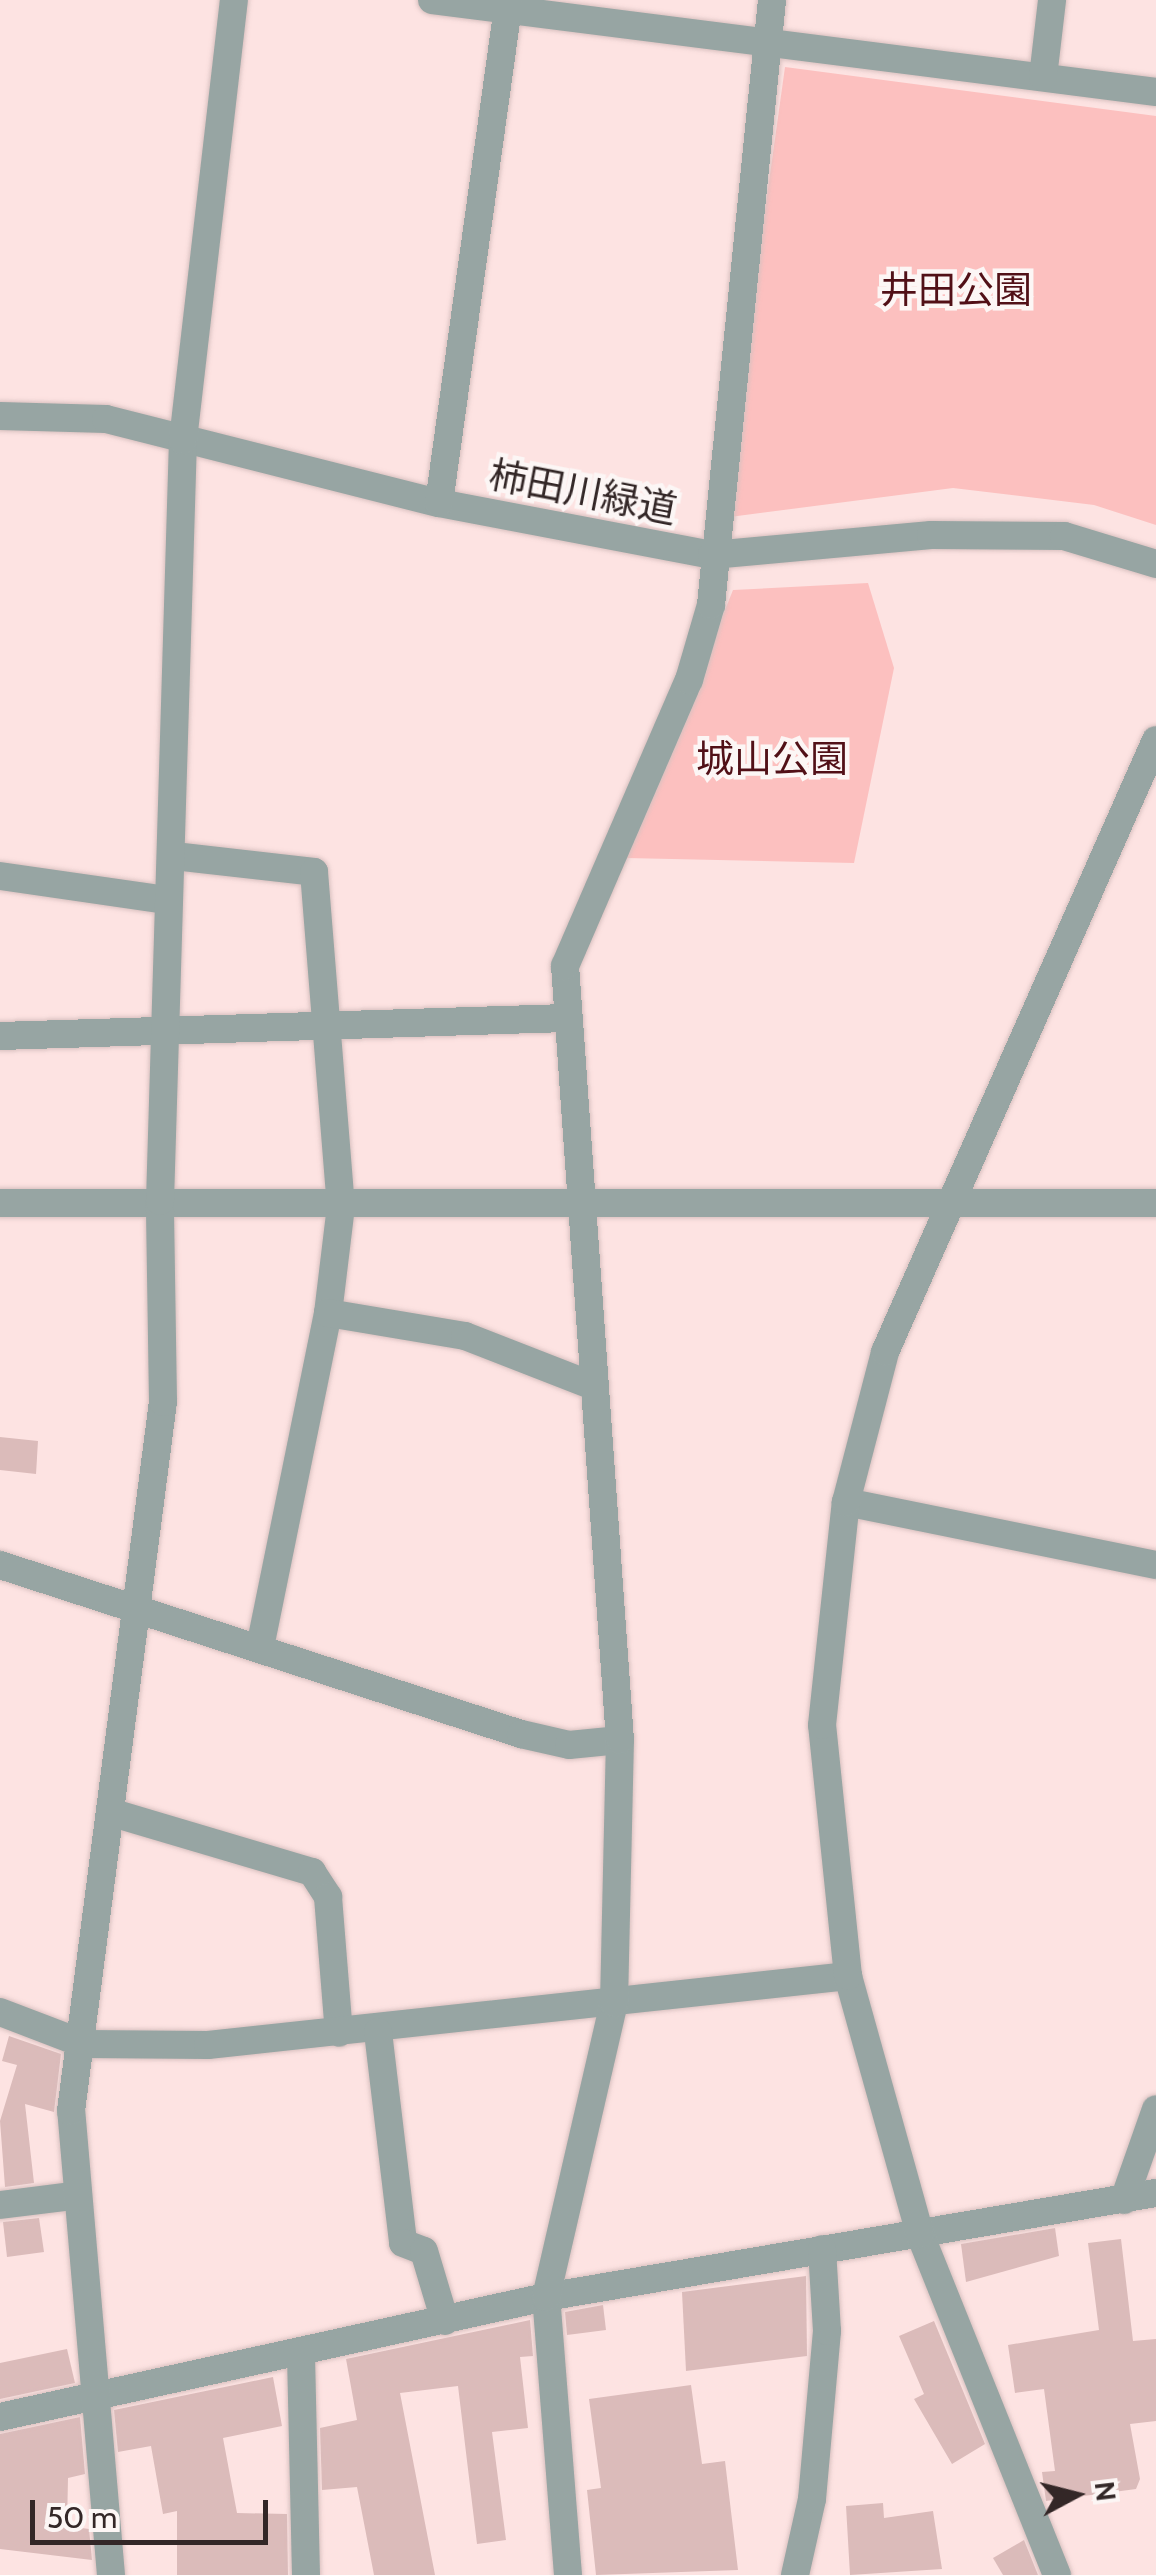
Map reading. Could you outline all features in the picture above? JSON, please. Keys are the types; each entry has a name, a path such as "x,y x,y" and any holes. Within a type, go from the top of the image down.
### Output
{"street":[{"path":"111,2575 72,2196 71,2111 84,2044 140,1608 162,1402 160,1201 167,900 174,856 183,440 234,0"},
{"path":"432,0 508,5 1156,92"},
{"path":"568,2575 546,2297 614,2003 620,1740 564,966 689,680 711,605 712,555 772,0"},
{"path":"1043,78 1052,0"},
{"path":"440,503 508,5"},
{"name":"柿田川緑道","path":"0,416 106,419 440,503 712,555 931,535 1064,536 1156,564"},
{"path":"1057,2575 920,2234 848,1976 822,1725 846,1502 885,1352 944,1206 1156,740"},
{"path":"174,856 314,872 322,1026 341,1206 328,1313 260,1646"},
{"path":"0,876 167,900"},
{"path":"0,1036 166,1024 322,1026 568,1018"},
{"path":"0,1203 944,1206 1156,1202"},
{"path":"328,1313 465,1336 593,1386"},
{"path":"846,1502 1156,1565"},
{"path":"0,1565 260,1646 521,1734 569,1746 620,1740"},
{"path":"112,1813 312,1872 328,1897 338,2033"},
{"path":"0,2012 84,2044 378,2032 848,1976"},
{"path":"378,2032 404,2243 424,2251 445,2322"},
{"path":"1124,2200 1156,2109"},
{"path":"0,2417 301,2355 546,2297 1156,2193"},
{"path":"0,2205 72,2196"},
{"path":"795,2575 812,2499 826,2350 822,2248"},
{"path":"301,2355 306,2575"}],"green space":[{"name":"井田公園","path":"785,67 1156,116 1156,525 1094,505 953,488 722,518"},
{"name":"城山公園","path":"868,583 894,668 854,863 626,858 733,590"}],"building":[{"path":"0,1437 38,1441 36,1474 0,1470"},
{"path":"9,2036 61,2054 54,2112 25,2104 34,2183 5,2187 0,2121 17,2065 2,2061"},
{"path":"39,2218 44,2252 7,2257 3,2222"},
{"path":"1055,2228 1059,2256 966,2282 961,2244"},
{"path":"1121,2239 1133,2341 1156,2339 1156,2421 1130,2424 1140,2479 1136,2489 1046,2501 1042,2472 1055,2471 1044,2389 1015,2393 1008,2345 1099,2330 1088,2243"},
{"path":"806,2276 807,2356 686,2371 682,2292"},
{"path":"603,2305 606,2330 567,2335 565,2312"},
{"path":"530,2320 533,2356 520,2357 528,2428 492,2432 506,2540 477,2544 458,2386 400,2393 435,2575 374,2575 357,2487 322,2490 320,2428 357,2420 346,2359"},
{"path":"934,2321 985,2444 952,2464 914,2399 924,2394 899,2336"},
{"path":"67,2349 75,2383 0,2399 0,2363"},
{"path":"273,2377 282,2426 223,2438 237,2513 287,2514 288,2575 177,2575 177,2511 163,2514 151,2446 118,2452 114,2410"},
{"path":"691,2385 702,2464 725,2461 738,2570 596,2575 587,2490 601,2488 589,2399"},
{"path":"80,2417 85,2474 68,2478 67,2526 89,2529 92,2560 0,2549 0,2434"},
{"path":"883,2503 884,2518 933,2511 942,2569 850,2575 846,2506"},
{"path":"1024,2540 1038,2575 1003,2575 993,2558"}]}
